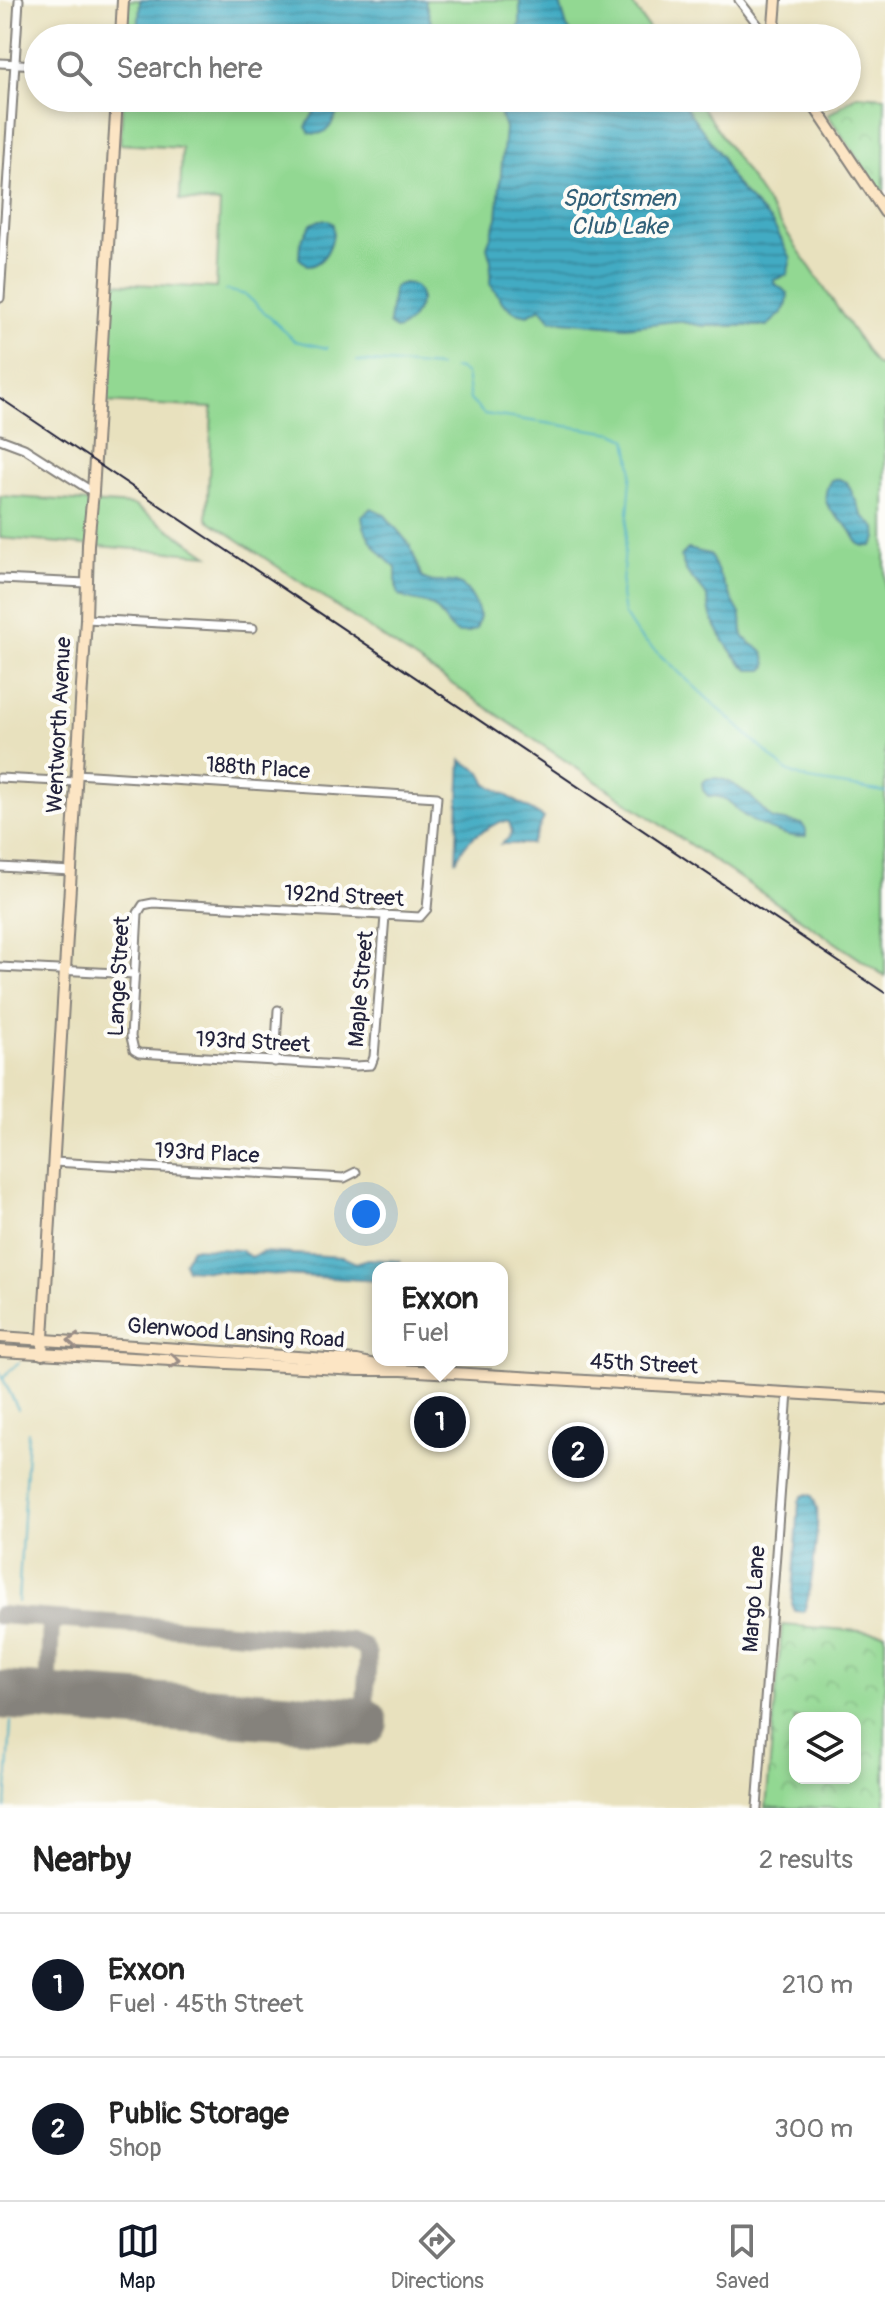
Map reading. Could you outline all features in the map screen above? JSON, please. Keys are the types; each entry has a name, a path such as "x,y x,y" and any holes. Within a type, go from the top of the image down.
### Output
{"street":[{"path":"0,298 19,0"},
{"path":"122,24 123,0"},
{"path":"739,0 759,24"},
{"path":"772,24 776,0"},
{"path":"0,63 24,64"},
{"name":"Wentworth Avenue","path":"42,1354 116,112"},
{"path":"818,112 885,212"},
{"path":"0,439 24,448 93,492"},
{"path":"0,579 86,583"},
{"path":"86,619 253,628"},
{"name":"188th Place","path":"0,778 76,778 437,797"},
{"name":"192nd Street","path":"143,905 153,903 416,918 426,912 437,797"},
{"path":"0,867 71,871"},
{"name":"Lange Street","path":"134,1050 131,1037 138,913 143,905"},
{"name":"Maple Street","path":"371,1065 385,916"},
{"path":"0,967 135,974"},
{"path":"275,1062 278,1010"},
{"name":"193rd Street","path":"134,1050 146,1054 371,1065"},
{"name":"193rd Place","path":"53,1162 344,1178 356,1172"},
{"name":"Glenwood Lansing Road","path":"0,1337 372,1364"},
{"name":"Glenwood Lansing Road","path":"0,1351 402,1370"},
{"name":"Glenwood Lansing Road","path":"382,1366 402,1370"},
{"name":"45th Street","path":"402,1370 885,1398"},
{"name":"Margo Lane","path":"757,1808 788,1392"}],"green space":[{"path":"129,0 630,0 646,24 128,24"},
{"path":"861,95 885,97 884,190 879,190 828,115 832,112 861,112"},
{"path":"122,112 705,112 876,365 885,366 885,976 207,519 212,408 104,402 111,283 216,288 220,203 180,200 182,148 120,144"},
{"path":"0,496 133,505 208,555 0,538"},
{"path":"782,1625 885,1633 885,1808 766,1808"}],"water":[{"path":"140,0 425,0 431,24 139,24"},
{"path":"520,0 559,0 566,24 520,24"},
{"path":"314,112 337,112 323,132 310,133 306,127"},
{"name":"Sportsmen Club Lake","path":"499,112 689,112 722,157 735,183 771,222 791,259 787,275 774,280 788,293 787,304 781,314 767,326 704,326 676,321 626,327 551,320 541,308 528,315 515,312 503,303 490,284 491,261 487,247 497,218 505,128"},
{"path":"320,220 333,224 331,244 320,261 308,266 299,258 300,243 311,224"},
{"path":"404,283 418,290 419,305 410,321 396,330 389,324 393,290"},
{"path":"831,480 847,482 863,516 876,528 877,539 872,546 858,543 828,505 827,487"},
{"path":"371,508 384,514 410,545 422,578 434,582 454,582 469,592 480,616 476,629 459,633 430,605 399,595 396,568 374,545 363,523 362,516"},
{"path":"688,549 710,554 740,615 744,637 764,654 767,666 763,670 749,670 723,639 712,618 707,596 683,563 681,556"},
{"path":"461,760 481,772 486,783 544,818 531,844 501,844 512,832 509,822 501,822 474,837 456,861"},
{"path":"716,778 728,781 748,794 772,819 802,824 806,836 794,836 767,828 746,817 727,800 708,796 702,783"},
{"path":"192,1248 240,1250 251,1257 262,1252 343,1257 356,1263 367,1259 399,1262 372,1262 372,1281 187,1269 184,1262"},
{"path":"807,1494 812,1496 817,1517 811,1579 803,1612 795,1611 792,1604 799,1501"}],"waterway":[{"path":"226,290 246,295 295,341 327,348"},
{"path":"357,361 439,367"},
{"path":"453,368 466,374 470,400 484,414 614,433 627,439 632,468 621,595 624,614 637,634 787,771 809,780 885,792"},
{"path":"3,1377 19,1363"},
{"path":"0,1373 18,1409"},
{"path":"18,1602 28,1432"},
{"path":"6,1808 11,1722"}],"taxiway":[{"path":"0,1615 351,1641 363,1646 368,1655 364,1722"},
{"path":"48,1699 51,1619"}],"runway":[{"path":"0,1695 364,1722"}],"railway":[{"path":"0,398 885,993"}],"place":[{"name":"Exxon","path":"440,1422"},
{"name":"Public Storage","path":"578,1452"}]}
